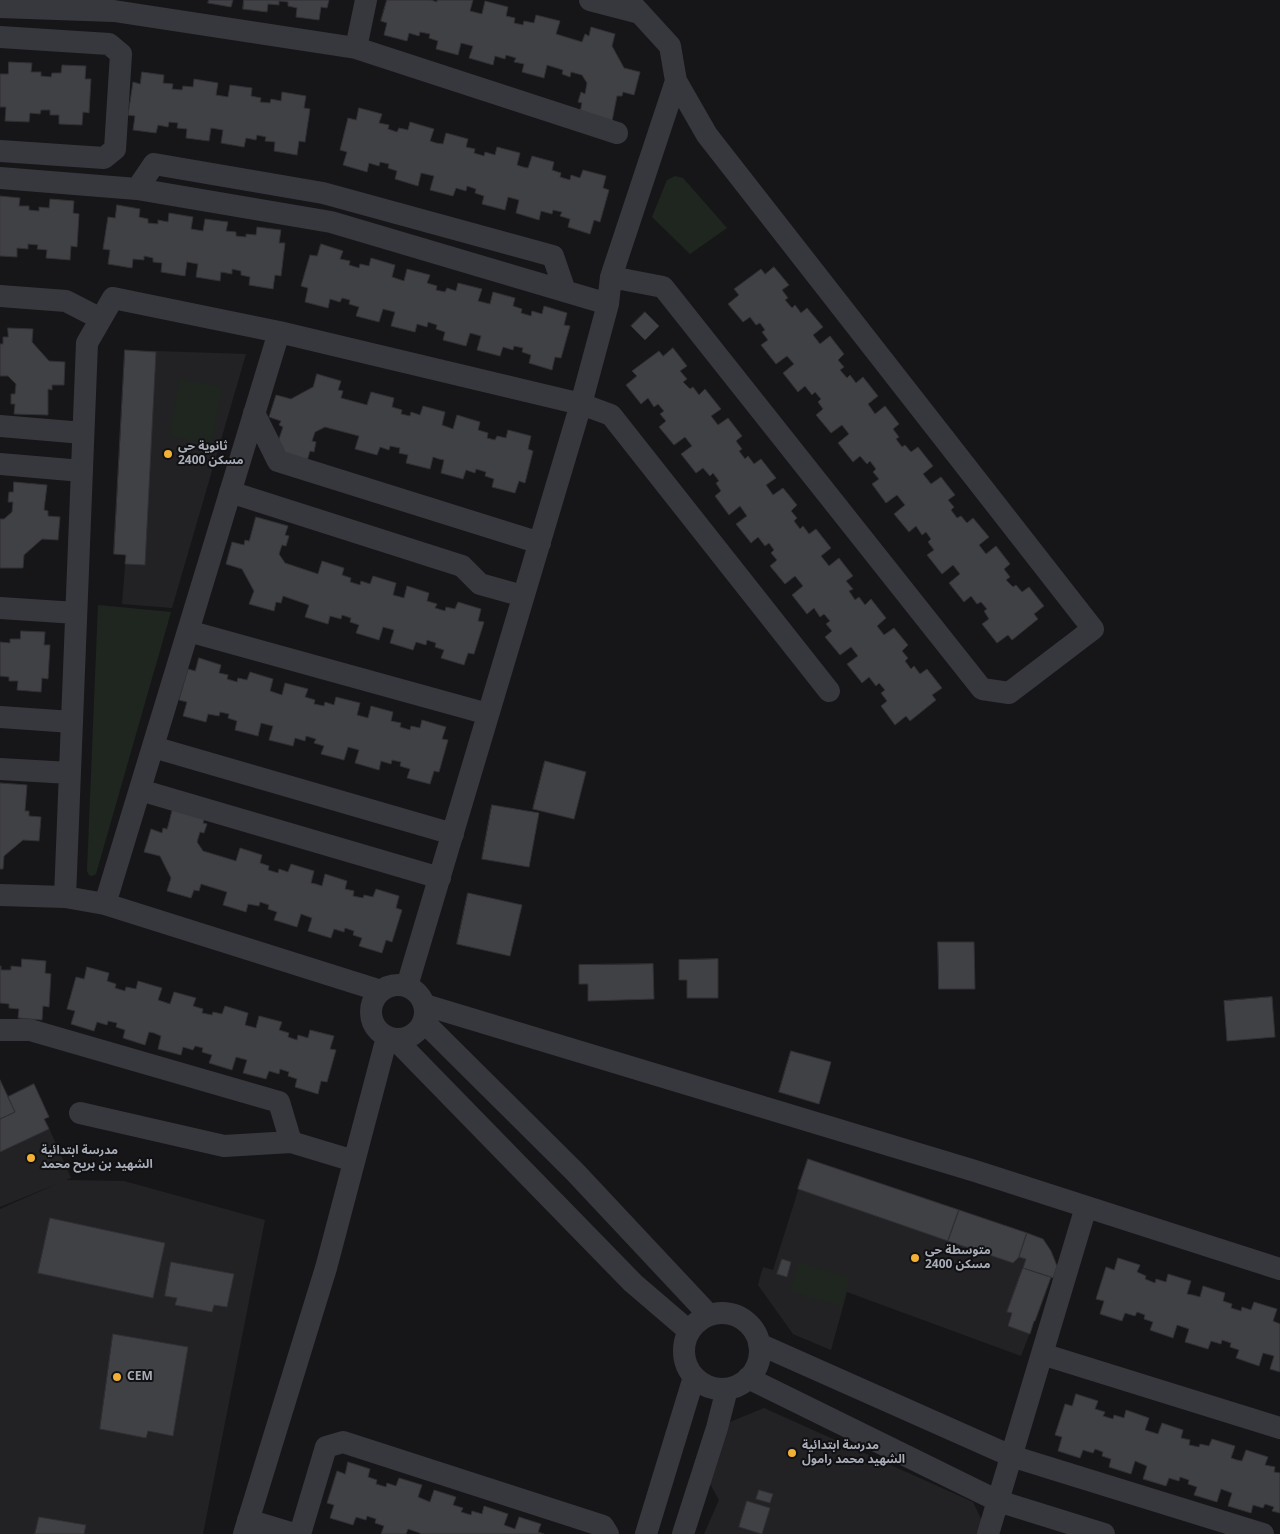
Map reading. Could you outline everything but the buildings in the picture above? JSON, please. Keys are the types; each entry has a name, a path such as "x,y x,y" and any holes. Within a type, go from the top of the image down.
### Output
{"street":[{"path":"356,48 366,0"},
{"path":"590,0 634,7 670,46 676,81 707,135 1093,629 1009,693 982,688 662,287 611,277"},
{"path":"0,7 115,6 356,48 617,133"},
{"path":"0,37 109,44 121,54 115,149 104,158 0,151"},
{"path":"407,986 581,404 608,304 611,277 676,81"},
{"path":"137,189 154,164 323,192 553,256 565,291"},
{"path":"0,178 137,189 331,222 608,304"},
{"path":"0,296 66,301 100,319"},
{"path":"66,897 87,343 113,298 279,332 581,404 611,416 828,691"},
{"path":"105,904 279,332"},
{"path":"254,413 278,462 540,543"},
{"path":"0,430 83,433"},
{"path":"0,464 82,471"},
{"path":"230,492 462,566 480,584 523,596"},
{"path":"0,608 76,614"},
{"path":"188,631 488,714"},
{"path":"0,717 72,722"},
{"path":"153,747 453,834"},
{"path":"0,769 70,773"},
{"path":"140,790 440,878"},
{"path":"0,895 66,897 105,904 381,991"},
{"path":"391,1038 404,1039 419,1030 424,1013 421,997 415,990 407,986 389,986 375,998 371,1006 370,1015 373,1024 379,1032 391,1038 633,1282 689,1332"},
{"path":"424,1013 975,1171 1280,1269"},
{"path":"424,1013 709,1315"},
{"path":"0,1030 30,1030 278,1102 291,1142"},
{"path":"294,1534 246,1527 326,1268 354,1161 391,1038"},
{"path":"80,1114 224,1146 291,1142 354,1161"},
{"path":"988,1534 1086,1207"},
{"path":"722,1313 735,1315 746,1322 754,1332 759,1344 759,1357 756,1368 739,1385 727,1389 715,1389 694,1377 687,1367 684,1356 684,1343 689,1332 698,1321 709,1315 722,1313"},
{"path":"759,1344 1011,1456 1263,1534"},
{"path":"1042,1354 1280,1428"},
{"path":"646,1534 694,1377"},
{"path":"748,1378 998,1501 1104,1534"},
{"path":"683,1534 717,1428 727,1389"},
{"path":"300,1534 326,1447 342,1442 603,1526 608,1534"}],"shaded area":[{"path":"675,176 683,178 727,228 690,254 652,217 667,180"},
{"name":"ثانوية حي 2400 مسكن","path":"125,350 246,354 172,608 122,604 126,555 114,554"},
{"path":"180,379 222,387 211,444 169,436"},
{"path":"98,605 171,612 96,874 92,876 87,871"},
{"name":"CEM","path":"0,1080 8,1096 34,1084 49,1117 45,1119 71,1178 66,1180 124,1181 265,1220 203,1534 0,1534 0,1209 59,1183 0,1207"},
{"name":"متوسطة حي 2400 مسكن","path":"808,1159 1043,1239 1051,1251 1057,1266 1021,1356 847,1292 831,1350 793,1334 758,1285 763,1267 773,1270"},
{"path":"799,1263 850,1278 841,1306 790,1291"},
{"name":"مدرسة ابتدائية الشهيد محمد رامول","path":"764,1408 973,1502 984,1525 982,1534 704,1534 719,1500 710,1484 730,1422"}],"place":[{"name":"ثانوية حي 2400 مسكن","path":"168,454"},
{"name":"مدرسة ابتدائية الشهيد بن بريح محمد","path":"31,1158"},
{"name":"متوسطة حي 2400 مسكن","path":"915,1258"},
{"name":"CEM","path":"117,1377"},
{"name":"مدرسة ابتدائية الشهيد محمد رامول","path":"792,1453"}]}
